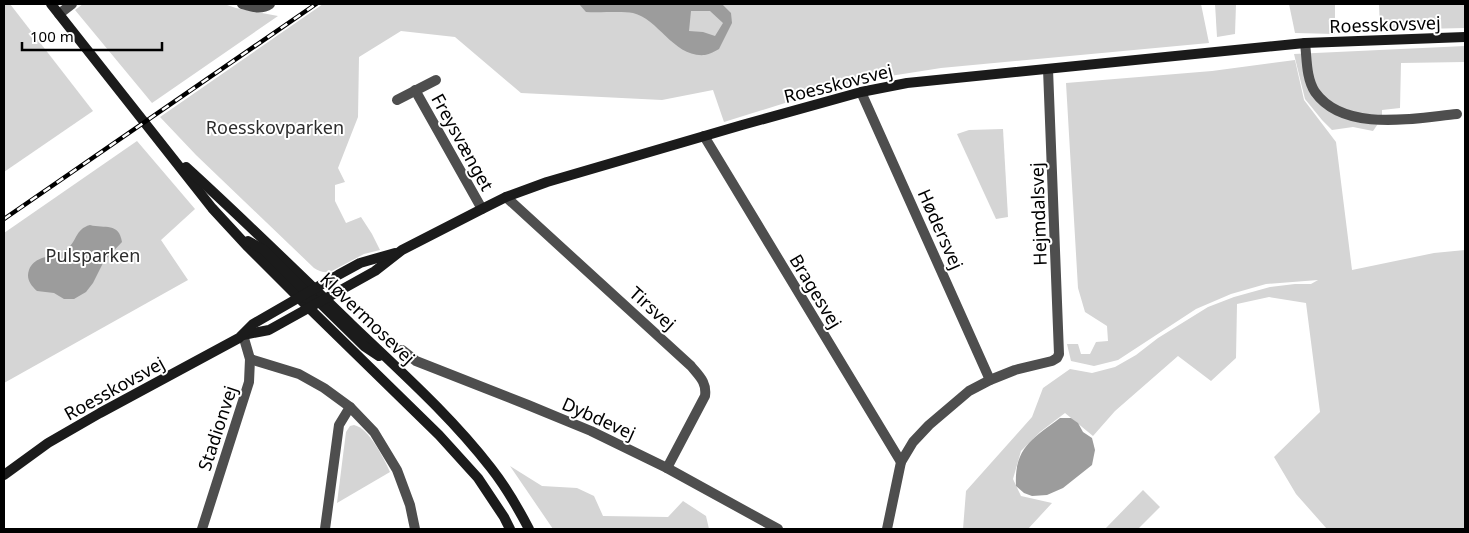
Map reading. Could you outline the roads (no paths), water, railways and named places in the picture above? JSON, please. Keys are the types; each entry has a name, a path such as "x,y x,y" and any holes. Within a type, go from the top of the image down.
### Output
{"street":[{"name":"Kløvermosevej","path":"51,4 212,208 237,235 264,250 312,298 395,366 451,422 492,468 529,529"},
{"path":"60,14 72,4"},
{"path":"242,4 253,7 265,7 270,4"},
{"name":"Roesskovsvej","path":"4,475 48,443 97,414 243,335 269,330 360,264 402,250 506,197 546,182 861,92 907,83 1305,43 1465,37"},
{"name":"Roesskovsvej","path":"1305,43 1308,75 1314,91 1325,103 1340,112 1378,120 1456,114"},
{"name":"Hejmdalsvej","path":"990,380 1015,370 1052,361 1057,358 1059,350 1048,69"},
{"name":"Freysvænget","path":"397,100 436,80"},
{"name":"Freysvænget","path":"415,90 482,209"},
{"name":"Hødersvej","path":"861,92 990,380"},
{"name":"Bragesvej","path":"704,136 901,462"},
{"name":"Kløvermosevej","path":"165,148 187,167 312,298 478,478 510,529"},
{"name":"Tirsvej","path":"506,197 692,366 704,381 706,388 705,396 667,468"},
{"name":"Roesskovsvej","path":"312,298 375,271 402,250"},
{"name":"Stadionvej","path":"202,529 249,382 250,358 243,335"},
{"name":"Dybdevej","path":"402,350 416,361 591,431 667,468 778,529"},
{"path":"250,358 299,374 324,388 350,407 374,432 397,470 410,505 415,529"},
{"path":"887,529 901,462 913,442 929,425 969,391 990,380"},
{"path":"325,529 339,425 350,407"}],"railway":[{"path":"4,219 316,4"}],"park label":[{"name":"Roesskovparken","path":"275,127"},
{"name":"Pulsparken","path":"93,255"}]}
